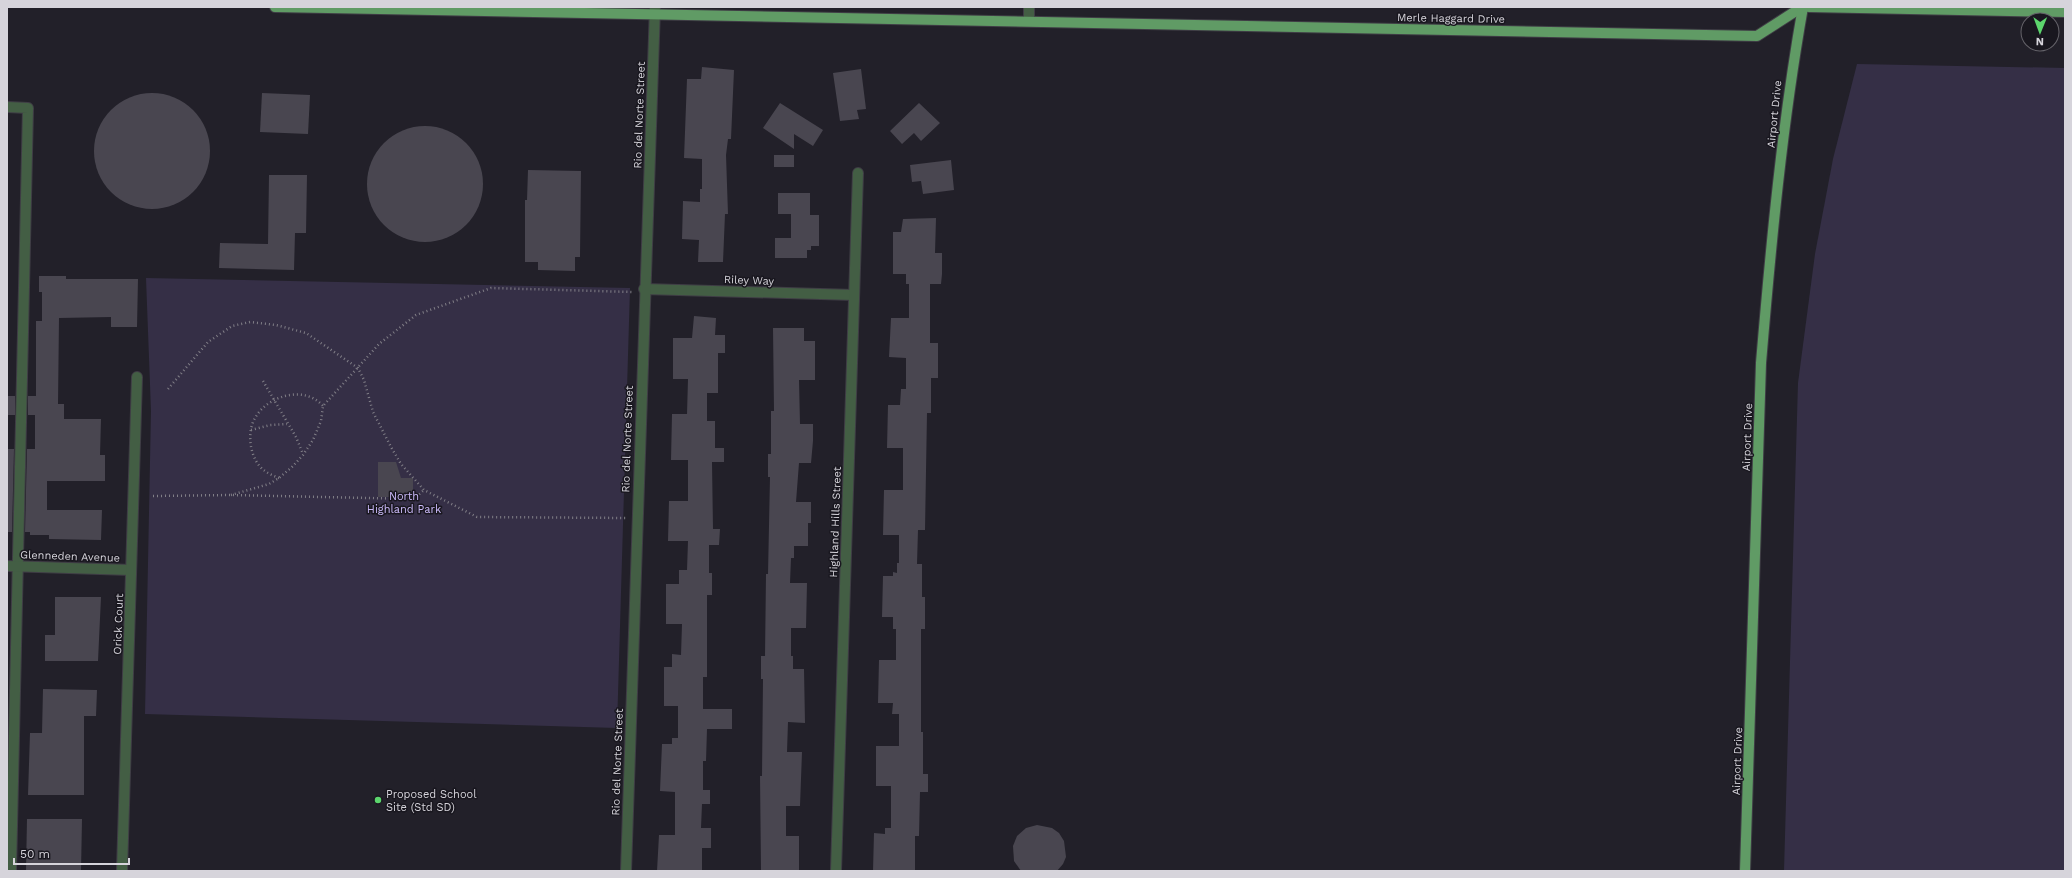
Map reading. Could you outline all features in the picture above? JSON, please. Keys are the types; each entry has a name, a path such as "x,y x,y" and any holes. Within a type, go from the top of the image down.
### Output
{"main road":[{"name":"Merle Haggard Drive","path":"276,7 655,11 1029,21 1757,36 1802,7"},
{"name":"Airport Drive","path":"1746,871 1761,363 1771,253 1791,75 1802,7"},
{"path":"1809,7 2065,12"}],"street":[{"path":"1029,7 1029,21"},
{"name":"Rio del Norte Street","path":"626,871 644,289 655,11"},
{"path":"7,106 28,108 11,871"},
{"name":"Highland Hills Street","path":"836,871 858,173"},
{"name":"Riley Way","path":"644,289 854,295"},
{"name":"Orick Court","path":"122,871 137,377"},
{"name":"Glenneden Avenue","path":"7,566 131,570"}],"path":[{"path":"231,495 268,484 279,478 303,455 321,421 323,406 379,344 416,315 491,288 632,292"},
{"path":"168,389 208,342 232,326 250,322 276,325 306,333 358,368 364,380 373,412 391,447 402,464 424,490 477,517 627,518"},
{"path":"263,381 296,437 303,455"},
{"path":"279,478 264,471 257,464 252,453 251,430 255,418 274,400 298,394 311,397 323,406"},
{"path":"251,430 270,425 287,424"},
{"path":"153,496 231,495 414,499 424,490"}],"green space":[{"path":"1857,64 2065,68 2065,871 1784,871 1798,383 1815,254 1833,159"},
{"name":"North Highland Park","path":"146,278 630,288 617,728 145,714 151,411"}],"building":[{"path":"702,67 734,70 731,139 728,139 726,155 728,214 725,214 723,262 698,262 699,240 682,239 683,201 700,202 700,189 702,189 702,159 684,158 687,79 701,79"},
{"path":"861,69 866,109 857,110 859,119 840,121 833,73"},
{"path":"152,93 174,97 184,102 193,110 201,119 206,129 210,151 206,173 201,183 193,192 184,200 174,205 152,209 130,205 120,200 111,192 103,183 98,173 94,151 98,129 103,119 111,110 120,102 130,97"},
{"path":"262,93 310,95 308,134 260,132"},
{"path":"780,103 823,130 813,146 794,134 794,149 763,128"},
{"path":"919,103 940,123 921,141 914,133 902,144 890,131"},
{"path":"425,126 447,130 457,135 466,143 474,152 479,162 483,184 479,206 474,216 466,225 457,233 447,238 425,242 403,238 393,233 384,225 376,216 371,206 367,184 371,162 376,152 384,143 393,135 403,130"},
{"path":"774,155 794,155 794,167 774,167"},
{"path":"951,160 954,190 923,194 921,181 912,182 910,165"},
{"path":"528,170 581,171 580,257 575,257 575,271 538,270 538,262 525,262 525,200 527,200"},
{"path":"269,175 307,175 306,233 295,233 294,270 219,268 220,243 268,244"},
{"path":"778,193 810,193 810,215 819,215 819,246 811,246 811,250 807,250 807,258 775,258 775,238 791,238 791,214 778,214"},
{"path":"936,218 935,253 942,253 942,274 941,284 930,284 930,343 938,343 938,378 931,378 931,413 927,413 925,530 918,530 917,564 922,564 922,597 925,597 925,629 921,629 921,732 923,732 923,774 928,774 928,792 920,792 919,836 915,836 915,871 873,871 874,833 885,834 885,828 891,828 891,786 876,786 876,746 899,746 899,714 892,714 893,703 878,703 879,660 896,660 896,629 893,629 893,617 882,617 883,576 893,576 893,572 897,573 897,563 899,563 899,535 883,535 884,490 903,490 903,448 887,448 888,405 900,405 901,389 906,389 906,358 889,357 891,318 909,318 909,284 906,284 906,274 893,274 893,232 901,232 903,219"},
{"path":"39,276 66,276 66,279 138,279 137,327 111,327 111,317 59,318 58,404 64,404 64,419 101,419 100,455 105,455 105,481 47,481 47,510 102,510 101,540 49,539 49,535 30,535 30,532 25,532 27,449 35,449 35,415 28,415 28,396 36,396 36,321 42,321 42,292 39,292"},
{"path":"694,316 716,318 715,335 725,335 725,353 718,353 718,393 707,393 707,421 715,421 715,448 724,448 724,462 712,462 713,529 720,529 719,545 709,545 709,573 712,573 712,595 707,595 707,677 703,677 703,709 732,709 732,729 707,729 706,761 703,761 703,790 710,790 710,804 702,804 701,828 711,828 711,848 702,848 702,871 657,871 659,835 675,835 675,792 660,791 662,744 672,744 672,738 678,738 678,706 664,706 664,667 672,667 672,654 681,655 682,624 666,624 666,584 679,584 679,570 687,570 688,541 668,541 669,501 688,501 688,460 671,460 672,414 687,414 688,379 673,379 673,338 692,338"},
{"path":"773,328 804,328 804,341 815,341 815,380 799,380 800,424 813,424 813,441 811,463 799,463 796,502 811,502 811,523 808,523 808,546 794,546 794,558 791,558 790,583 807,583 806,628 791,628 791,656 793,656 793,669 804,669 805,723 788,722 787,752 802,752 800,806 786,806 786,836 799,836 799,871 761,871 760,776 762,776 763,679 761,679 761,656 765,656 766,574 768,574 770,477 768,477 768,454 771,454 771,411 774,411"},
{"path":"7,396 15,396 15,415 7,415"},
{"path":"7,449 14,449 12,532 7,532"},
{"path":"378,462 396,462 401,478 413,478 413,497 378,497"},
{"path":"55,597 101,597 98,661 45,661 45,635 55,635"},
{"path":"43,689 97,690 96,716 84,716 84,795 28,795 30,733 42,733"},
{"path":"27,819 82,819 81,871 26,871"},
{"path":"1037,825 1052,828 1059,833 1064,841 1066,857 1063,864 1057,871 1021,871 1014,861 1013,846 1017,836 1026,828"}],"place":[{"name":"Proposed School Site (Std SD)","path":"378,800"}]}
